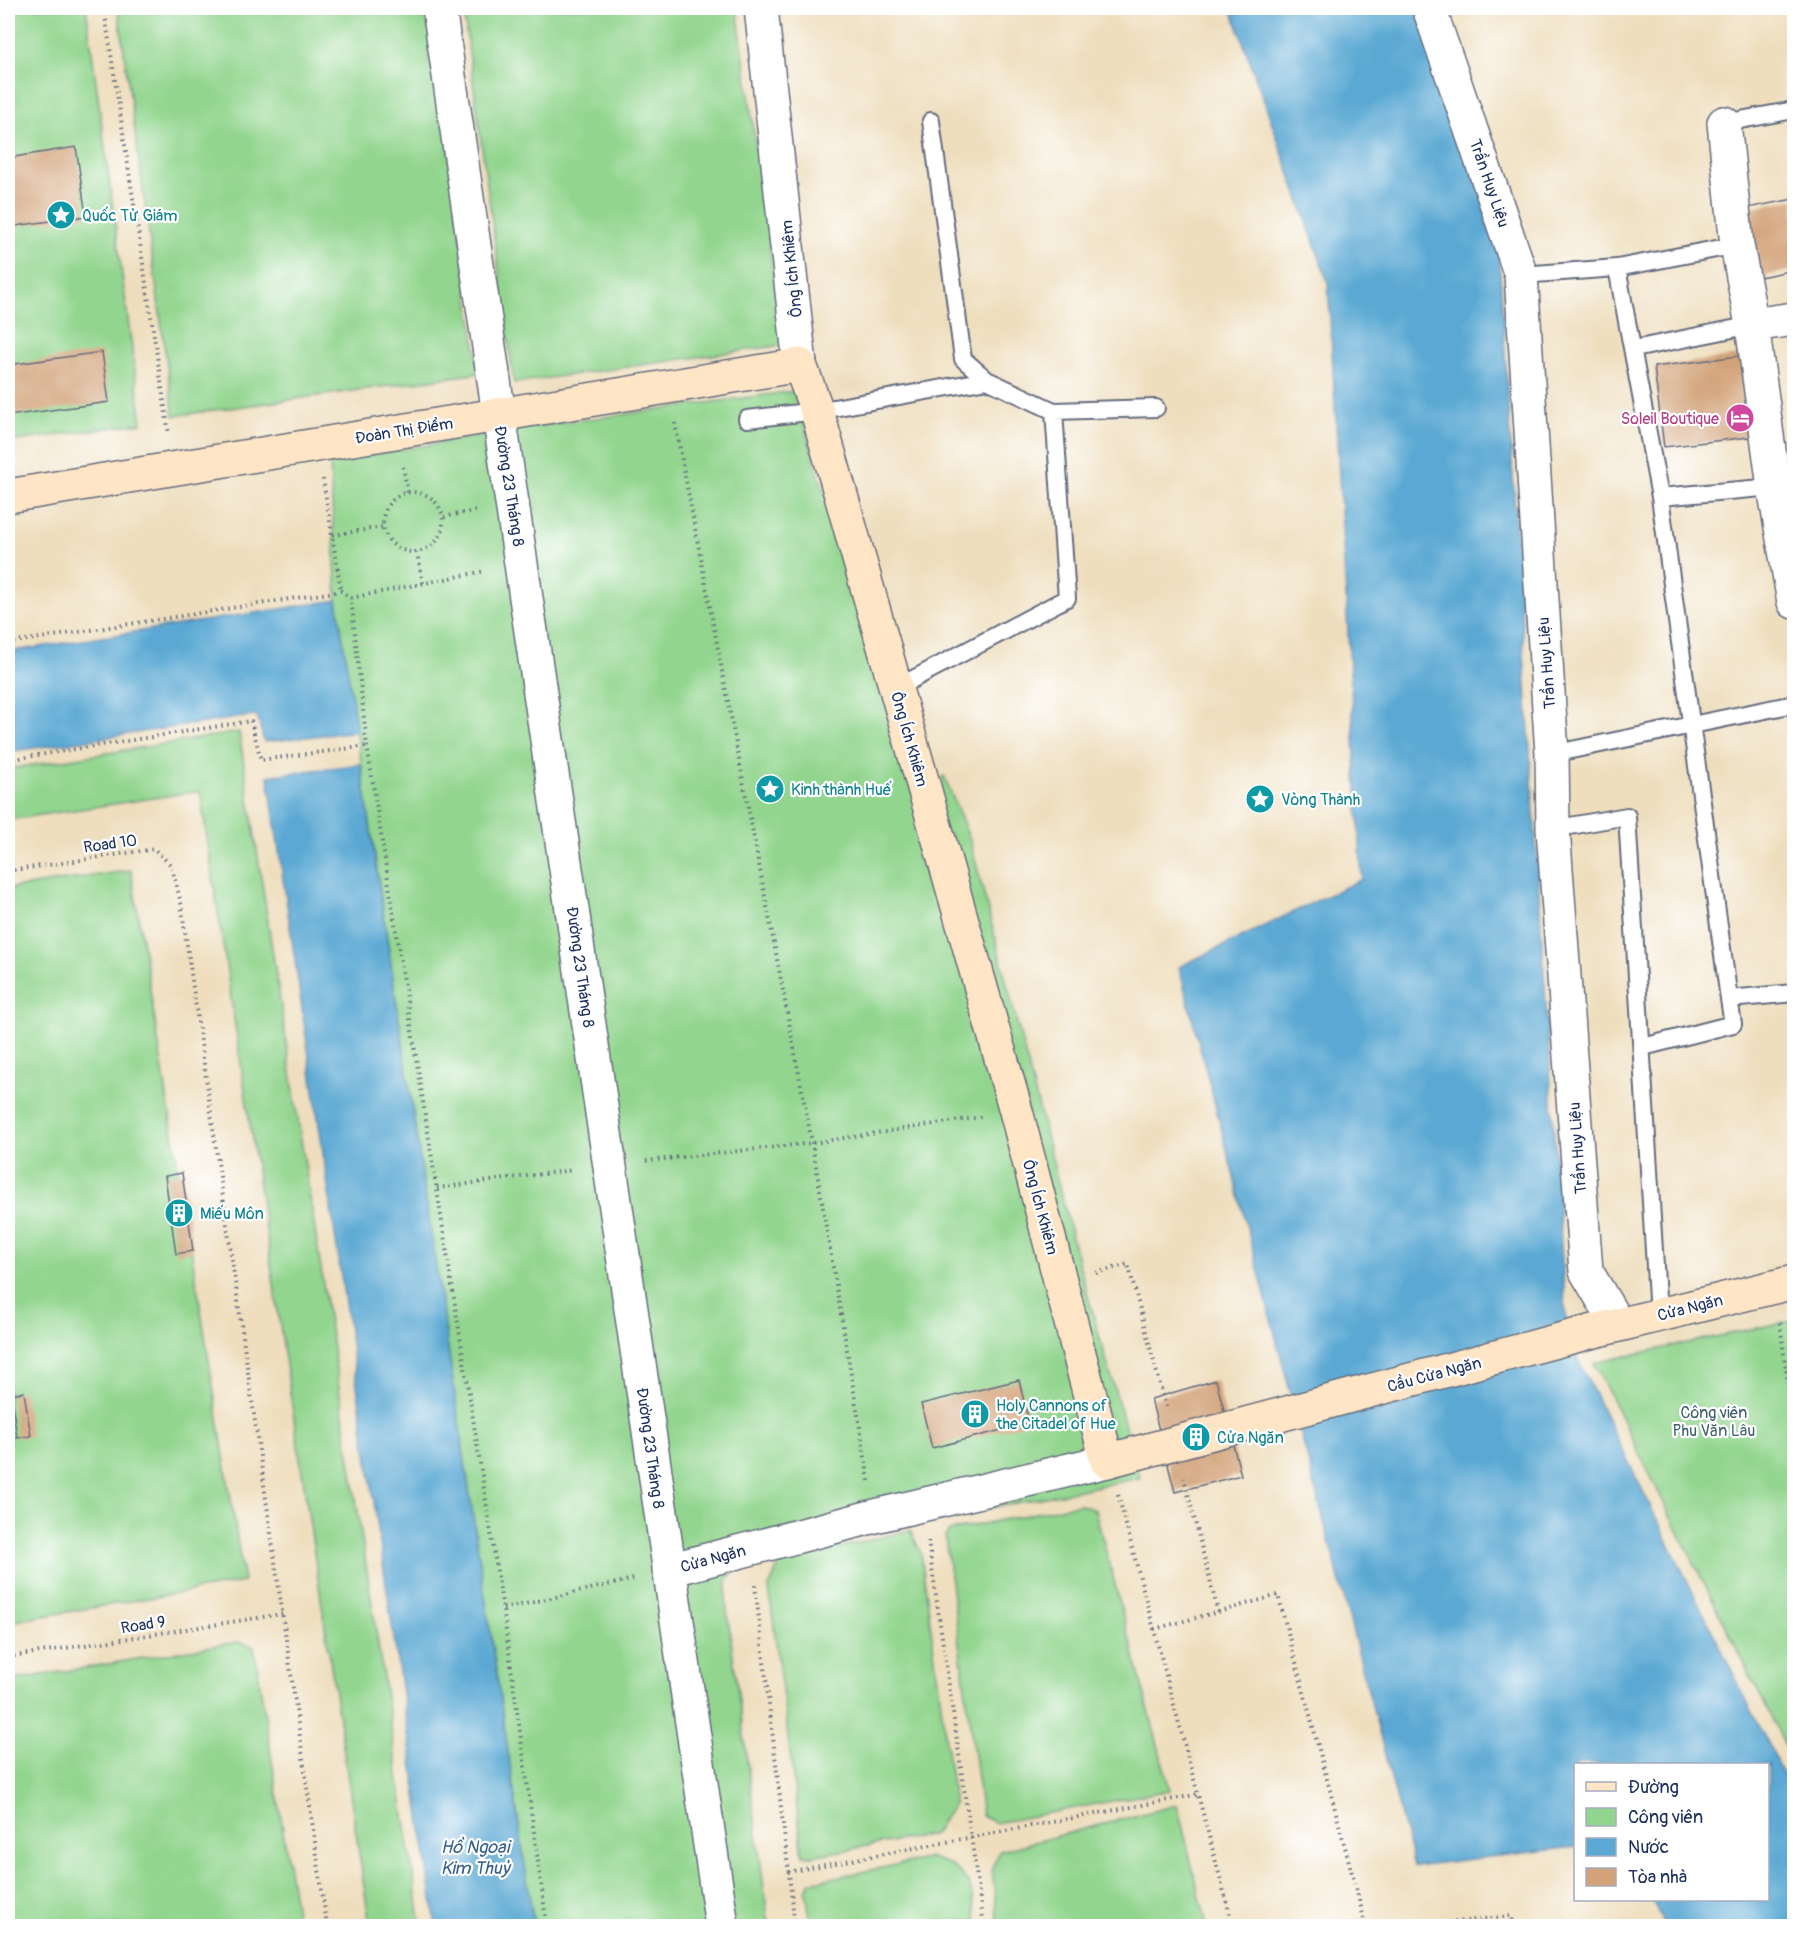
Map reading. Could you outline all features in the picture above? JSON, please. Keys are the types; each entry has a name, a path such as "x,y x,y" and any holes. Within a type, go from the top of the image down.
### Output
{"street":[{"name":"Đường 23 Tháng 8","path":"439,8 722,1926"},
{"name":"Ông Ích Khiêm","path":"761,8 800,365 817,411 1016,1111 1107,1461"},
{"name":"Trần Huy Liệu","path":"1429,8 1521,275 1552,754 1553,829 1586,1271 1618,1325"},
{"path":"1724,123 1737,245 1752,325 1774,487 1794,602"},
{"path":"1752,325 1794,319"},
{"name":"Đoàn Thị Điểm","path":"8,496 800,365"},
{"name":"Cửa Ngăn","path":"1586,1333 1785,1284"},
{"name":"Cầu Cửa Ngăn","path":"1281,1415 1586,1333"},
{"name":"Cửa Ngăn","path":"669,1570 923,1504 1107,1461 1281,1415"}],"lane":[{"path":"1724,123 1794,110"},
{"path":"931,121 963,358 987,380 1054,411 1156,408"},
{"path":"1521,275 1617,268 1737,245"},
{"path":"1617,268 1634,349 1659,497 1733,1024 1643,1047"},
{"path":"1634,349 1752,325"},
{"path":"747,419 817,411 987,380"},
{"path":"896,688 1067,598 1054,411"},
{"path":"1659,497 1774,487"},
{"path":"1552,754 1794,704"},
{"path":"1553,829 1627,816 1658,1315"},
{"path":"1729,999 1794,993"}],"path":[{"path":"104,8 174,469"},
{"path":"668,387 813,1143 875,1516"},
{"path":"317,445 341,591"},
{"path":"415,492 428,496 438,504 444,517 443,531 436,543 417,552 398,549 388,539 383,527 384,514 391,502 402,494 415,492"},
{"path":"333,535 383,527"},
{"path":"417,552 423,583"},
{"path":"8,643 341,591 351,598 521,563"},
{"path":"351,598 367,746 503,1609 547,1926"},
{"path":"8,759 251,721 261,760 367,746"},
{"name":"Road 10","path":"8,871 154,849 171,865 181,903 282,1614"},
{"path":"437,1188 610,1165 813,1143 1016,1111"},
{"path":"1785,1284 1794,1431"},
{"path":"1107,1461 1200,1794 1233,1926"},
{"path":"923,1504 984,1926"},
{"path":"751,1548 795,1926"},
{"path":"503,1609 669,1570"},
{"path":"1218,1612 1278,1595 1366,1926"},
{"path":"282,1614 327,1926"},
{"name":"Road 9","path":"8,1657 282,1614"},
{"path":"788,1872 1200,1794"},
{"path":"1419,1926 1512,1916 1513,1926"}],"green space":[{"name":"Quốc Tử Giám","path":"8,8 86,8 142,423 8,442"},
{"path":"118,8 430,8 479,373 174,416"},
{"path":"463,8 737,8 783,345 514,383"},
{"path":"794,391 916,800 944,776 970,840 1081,1272 1140,1478 926,1521 741,1563 727,1580 726,1603 769,1926 534,1926 337,600 330,462 531,427"},
{"path":"239,732 421,1926 370,1926 200,791 8,820 8,769"},
{"path":"131,870 244,1582 8,1622 8,889"},
{"name":"Công viên Phu Văn Lâu","path":"1794,1320 1794,1763 1594,1363"},
{"path":"1079,1504 1095,1510 1170,1790 996,1823 982,1816 945,1537 949,1531"},
{"path":"910,1530 921,1553 954,1803 934,1834 812,1856 803,1855 769,1588 780,1562"},
{"path":"237,1642 254,1646 298,1926 8,1926 8,1681"},
{"path":"1177,1805 1207,1926 998,1926 992,1868 1000,1851"},
{"path":"931,1858 955,1868 962,1875 971,1892 977,1926 811,1926 806,1890 811,1882"}],"water":[{"path":"1231,8 1417,8 1498,240 1567,1338 1794,1796 1794,1926 1665,1926 1652,1901 1769,1901 1769,1763 1574,1763 1574,1847 1414,1866 1179,967 1362,879 1328,282"},
{"path":"337,600 357,731 264,742 257,715 8,752 8,652"},
{"name":"Hồ Ngoại Kim Thuỷ","path":"361,764 534,1926 436,1926 268,776"}],"building":[{"path":"76,147 86,216 8,227 8,158"},
{"path":"1794,199 1794,270 1755,278 1742,209"},
{"path":"102,352 109,402 8,416 8,365"},
{"path":"1746,355 1757,436 1664,447 1654,367"},
{"name":"Miếu Môn","path":"182,1173 193,1251 176,1254 165,1176"},
{"name":"Holy Cannons of the Citadel of Hue","path":"1019,1380 1029,1423 932,1448 921,1404"},
{"name":"Cửa Ngăn","path":"1216,1380 1241,1475 1175,1492 1151,1399"},
{"path":"24,1392 31,1436 17,1438 11,1394"}],"place":[{"name":"Quốc Tử Giám","path":"61,215"},
{"name":"Soleil Boutique","path":"1740,418"},
{"name":"Kinh thành Huế","path":"770,789"},
{"name":"Vòng Thành","path":"1260,799"},
{"name":"Miếu Môn","path":"179,1213"},
{"name":"Holy Cannons of the Citadel of Hue","path":"975,1414"},
{"name":"Cửa Ngăn","path":"1196,1437"}]}
